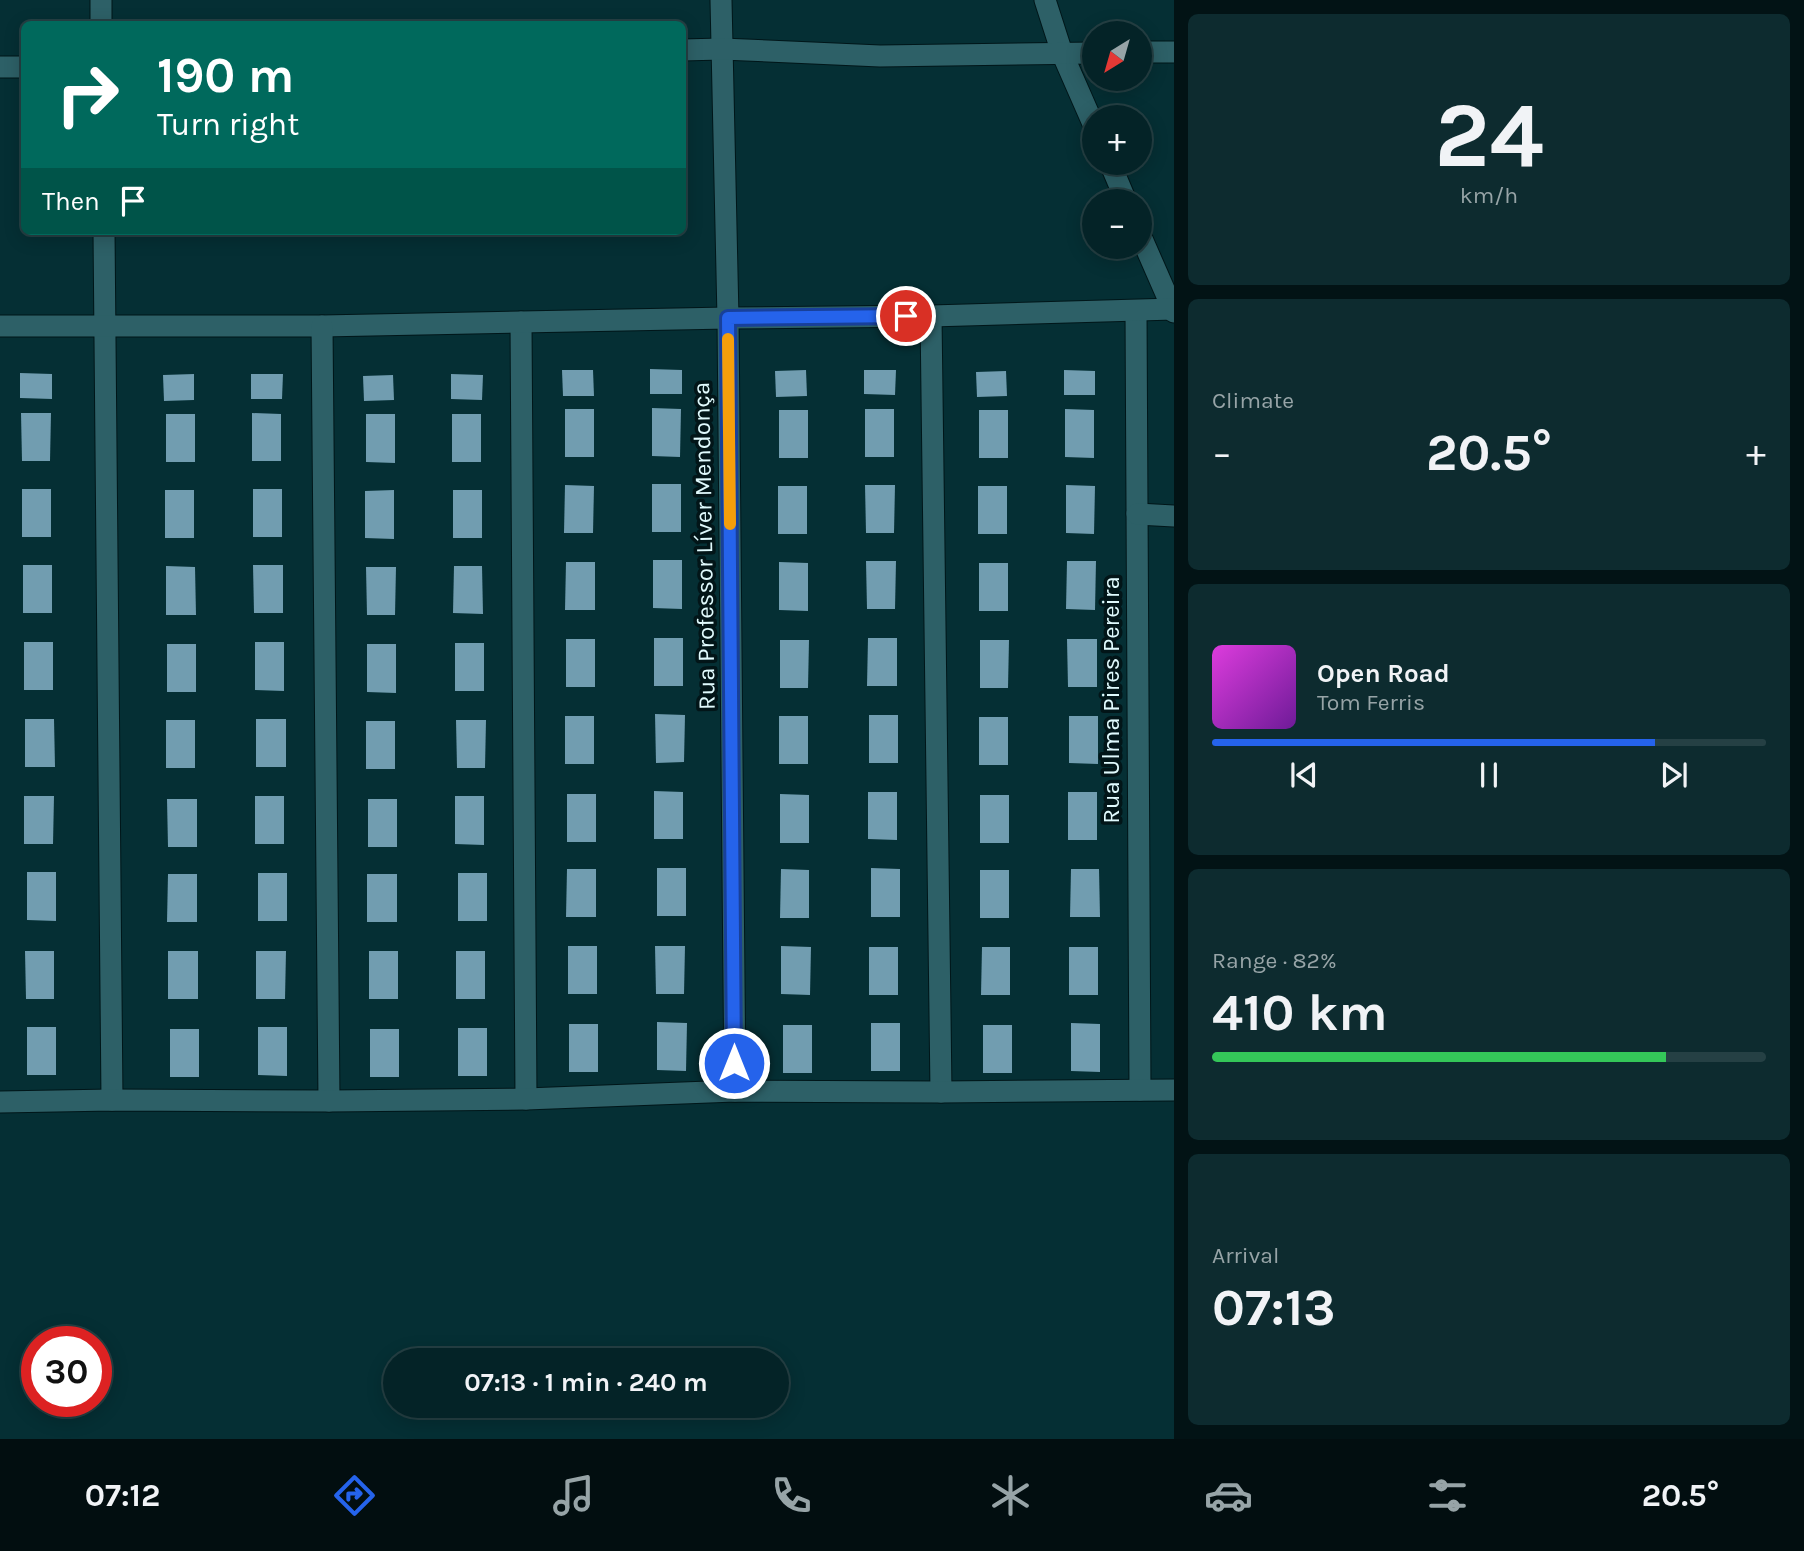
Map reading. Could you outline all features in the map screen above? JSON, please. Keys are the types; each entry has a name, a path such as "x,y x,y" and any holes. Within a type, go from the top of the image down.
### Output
{"street":[{"path":"101,0 101,21"},
{"name":"Rua Professor Líver Mendonça","path":"721,0 728,318 735,1091"},
{"path":"1045,0 1062,53 1085,105"},
{"path":"686,50 880,56 1082,52"},
{"path":"1152,52 1174,52"},
{"path":"0,67 21,67"},
{"path":"104,235 112,1100"},
{"path":"0,326 322,326 1174,310 1151,259"},
{"name":"Rua Ulma Pires Pereira","path":"1136,311 1140,1090"},
{"path":"931,316 941,1092"},
{"path":"521,322 526,1099"},
{"path":"322,326 329,1101"},
{"path":"1137,514 1174,516"},
{"path":"0,1102 526,1099 735,1091 1174,1090"}],"building":[{"path":"650,369 682,370 682,394 650,394"},
{"path":"562,370 593,370 594,396 563,396"},
{"path":"806,370 807,396 776,397 775,371"},
{"path":"864,370 896,370 895,395 864,394"},
{"path":"1064,370 1095,371 1095,395 1064,395"},
{"path":"1006,371 1007,396 977,397 976,372"},
{"path":"20,373 52,374 52,399 20,398"},
{"path":"194,374 194,400 164,401 163,375"},
{"path":"251,374 283,374 282,399 251,399"},
{"path":"451,374 483,375 482,400 451,399"},
{"path":"393,375 394,400 364,401 363,376"},
{"path":"652,408 681,409 680,457 652,456"},
{"path":"565,409 594,409 594,457 565,457"},
{"path":"865,409 894,409 894,457 865,457"},
{"path":"1065,409 1094,410 1094,458 1065,457"},
{"path":"779,410 808,410 808,458 779,458"},
{"path":"979,410 1008,410 1008,458 979,458"},
{"path":"21,413 51,413 50,461 22,461"},
{"path":"252,413 281,414 281,461 252,461"},
{"path":"166,414 195,414 195,462 166,462"},
{"path":"366,414 395,414 395,463 366,462"},
{"path":"452,414 481,414 481,462 452,462"},
{"path":"652,484 681,484 681,532 652,532"},
{"path":"565,485 594,486 593,533 564,533"},
{"path":"865,485 895,485 894,533 866,533"},
{"path":"1066,485 1095,486 1094,534 1066,533"},
{"path":"778,486 807,486 807,534 778,534"},
{"path":"978,486 1007,486 1007,534 978,534"},
{"path":"22,489 51,489 51,537 22,537"},
{"path":"253,489 282,489 282,537 253,537"},
{"path":"165,490 194,490 194,538 165,538"},
{"path":"394,490 394,539 365,538 365,491"},
{"path":"453,490 482,490 482,538 453,538"},
{"path":"653,560 682,560 682,609 653,608"},
{"path":"866,561 896,561 895,609 867,609"},
{"path":"1067,561 1096,561 1095,610 1066,609"},
{"path":"566,562 595,562 595,610 565,610"},
{"path":"779,562 808,563 808,611 779,610"},
{"path":"979,563 1008,563 1008,611 979,611"},
{"path":"23,565 52,565 52,613 23,613"},
{"path":"253,565 283,565 283,613 254,613"},
{"path":"166,566 195,567 196,615 166,615"},
{"path":"454,566 482,566 483,614 453,613"},
{"path":"366,567 396,567 395,615 367,615"},
{"path":"654,638 683,638 683,686 654,686"},
{"path":"868,638 897,638 897,686 867,686"},
{"path":"566,639 595,639 595,687 566,687"},
{"path":"1067,639 1097,639 1097,687 1068,687"},
{"path":"780,640 809,640 808,688 780,688"},
{"path":"980,640 1009,640 1008,688 980,688"},
{"path":"24,642 53,642 53,690 24,690"},
{"path":"255,642 284,642 284,691 255,690"},
{"path":"455,643 484,643 484,691 455,691"},
{"path":"167,644 196,644 196,692 167,692"},
{"path":"367,644 396,644 396,693 367,692"},
{"path":"655,714 685,715 684,762 656,763"},
{"path":"869,715 898,715 898,763 869,763"},
{"path":"565,716 594,716 594,764 565,764"},
{"path":"779,716 808,716 808,764 779,764"},
{"path":"1069,716 1098,716 1098,764 1069,763"},
{"path":"979,717 1008,717 1008,765 979,765"},
{"path":"25,719 54,719 55,767 25,767"},
{"path":"256,719 286,719 286,767 256,767"},
{"path":"166,720 195,720 195,768 166,768"},
{"path":"456,720 486,720 485,768 457,768"},
{"path":"366,721 395,721 395,769 366,769"},
{"path":"654,791 683,792 683,839 654,839"},
{"path":"868,792 897,792 897,840 868,839"},
{"path":"1068,792 1097,792 1097,840 1068,840"},
{"path":"567,794 596,794 596,842 567,842"},
{"path":"780,794 809,795 809,843 780,843"},
{"path":"980,795 1009,795 1009,843 980,843"},
{"path":"24,796 54,796 53,844 24,844"},
{"path":"255,796 284,796 284,844 255,844"},
{"path":"455,796 484,796 484,845 455,844"},
{"path":"167,799 197,799 197,847 168,847"},
{"path":"368,799 397,799 397,847 368,847"},
{"path":"657,868 686,868 686,916 657,916"},
{"path":"871,868 900,869 900,917 871,917"},
{"path":"567,869 596,869 596,917 566,917"},
{"path":"781,869 809,870 809,918 780,918"},
{"path":"1071,869 1099,869 1100,917 1070,917"},
{"path":"980,870 1009,870 1009,918 980,918"},
{"path":"27,872 56,872 56,921 27,920"},
{"path":"258,873 287,873 287,921 258,921"},
{"path":"458,873 487,873 487,921 458,921"},
{"path":"168,874 197,874 197,922 167,922"},
{"path":"367,874 397,874 397,922 367,922"},
{"path":"568,946 597,946 597,994 568,994"},
{"path":"655,946 685,946 684,994 656,994"},
{"path":"781,946 811,947 810,995 781,994"},
{"path":"869,947 898,947 898,995 869,995"},
{"path":"982,947 1010,947 1010,995 981,995"},
{"path":"1069,947 1098,947 1098,995 1069,995"},
{"path":"25,951 54,951 54,999 26,999"},
{"path":"168,951 198,951 198,999 168,999"},
{"path":"256,951 286,951 285,999 256,999"},
{"path":"369,951 398,951 398,999 369,999"},
{"path":"456,951 485,951 485,999 456,999"},
{"path":"657,1022 687,1023 686,1071 657,1070"},
{"path":"871,1023 900,1023 900,1071 871,1071"},
{"path":"1071,1023 1100,1024 1100,1072 1071,1071"},
{"path":"569,1024 598,1024 598,1072 569,1072"},
{"path":"783,1025 812,1025 812,1073 783,1073"},
{"path":"983,1025 1012,1025 1012,1073 983,1073"},
{"path":"27,1027 56,1027 56,1075 27,1075"},
{"path":"258,1027 287,1027 287,1076 258,1075"},
{"path":"458,1028 487,1028 487,1076 458,1076"},
{"path":"170,1029 199,1029 199,1077 170,1077"},
{"path":"370,1029 399,1029 399,1077 370,1077"}],"slow traffic":[{"path":"728,339 730,524"}],"route":[{"path":"734,1063 728,318 906,316"}]}
